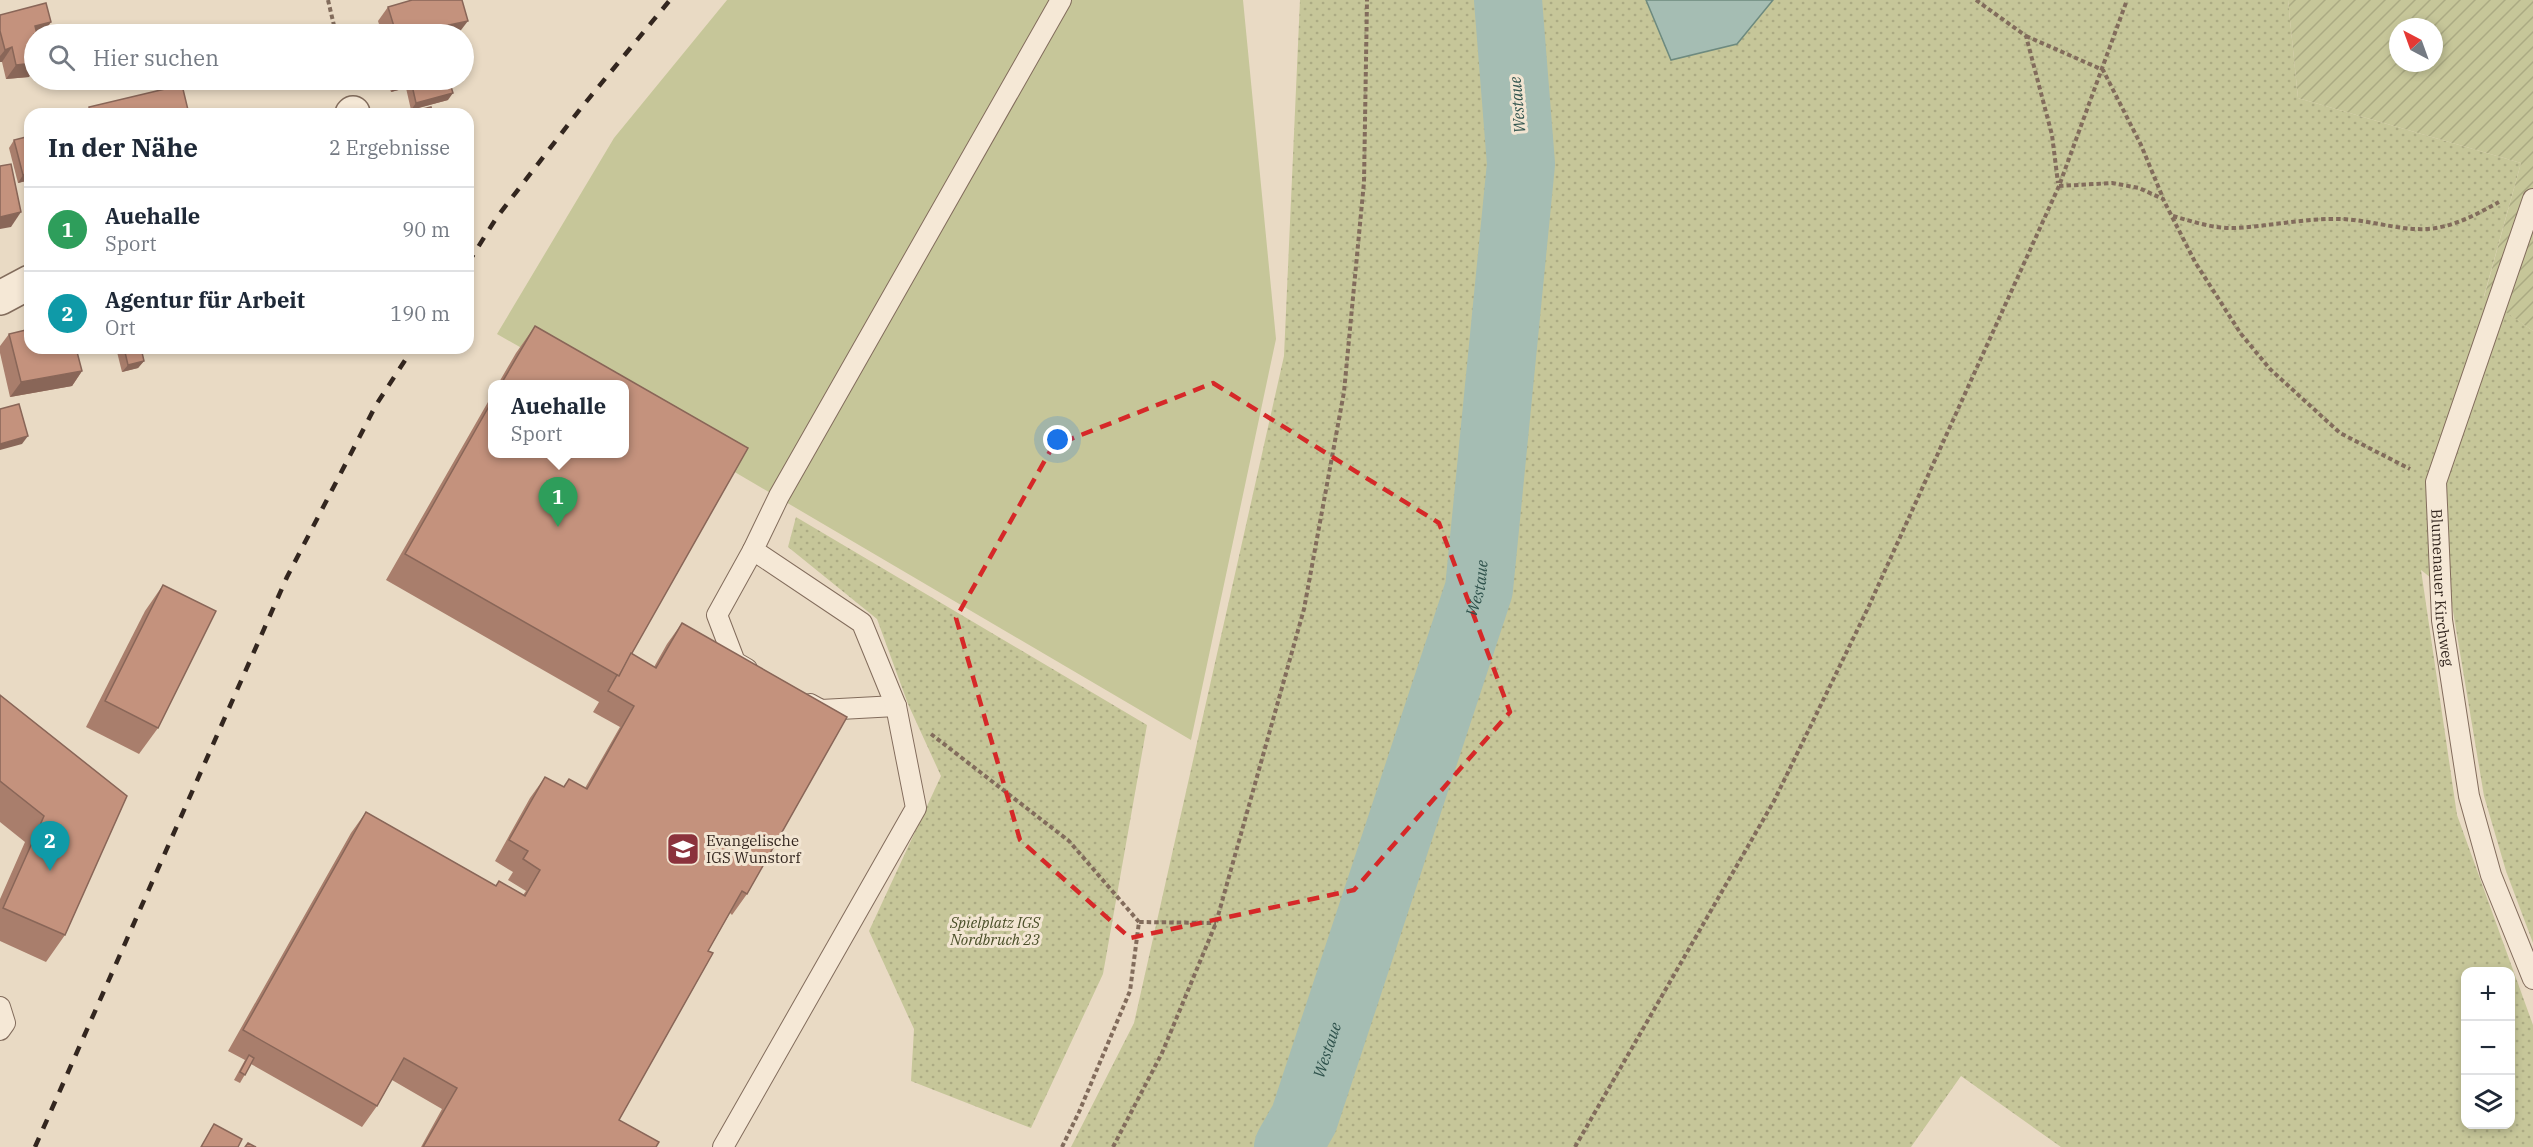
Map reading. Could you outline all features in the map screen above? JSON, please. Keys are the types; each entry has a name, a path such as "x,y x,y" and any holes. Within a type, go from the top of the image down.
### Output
{"street":[{"path":"0,298 24,285"}],"lane":[{"path":"764,678 735,662 717,615 753,550 779,496 1061,0"},
{"name":"Blumenauer Kirchweg","path":"2533,199 2436,482 2442,620 2469,796 2492,874 2533,979"},
{"path":"723,1147 916,808 897,706 862,623 753,550"},
{"path":"792,694 820,710 897,706"},
{"path":"0,1007 5,1023 0,1030"}],"path":[{"path":"328,0 334,24"},
{"path":"1113,1147 1162,1053 1216,923 1304,609 1344,392 1364,182 1367,0"},
{"path":"1976,0 2026,36 2103,70 2195,262 2241,334 2270,369 2340,433 2436,482"},
{"path":"1575,1147 1774,801 1868,608 2059,186 2127,0"},
{"path":"2026,36 2052,135 2059,186"},
{"path":"2059,186 2112,183 2139,188 2163,199"},
{"path":"2173,216 2205,225 2235,228 2267,223 2331,219 2415,229 2435,229 2458,223 2509,196"},
{"path":"897,706 1068,841 1139,922 1216,923"},
{"path":"1062,1147 1130,991 1139,922"}],"highlighted area":[{"path":"1213,383 1439,523 1510,712 1354,890 1130,938 1020,840 956,618 1053,446"}],"green space":[{"path":"727,0 1243,0 1276,339 1191,740 629,410 629,380 578,380 497,334 614,138"},
{"path":"1300,0 2288,0 2298,98 2521,163 2484,296 2533,331 2533,943 2506,871 2484,796 2450,593 2421,570 2457,815 2512,967 2461,967 2461,1129 2515,1129 2515,975 2533,1025 2533,1147 2061,1147 1961,1076 1911,1147 1071,1147 1134,1023 1284,356"},
{"path":"2288,0 2533,0 2533,331 2484,297 2521,163 2298,98"},
{"name":"Spielplatz IGS Nordbruch 23","path":"796,517 1147,725 1103,974 1031,1128 911,1081 914,1029 869,931 941,776 908,704 877,619 788,547"}],"shaded area":[{"path":"1646,0 1773,0 1737,44 1671,60"}],"building":[{"path":"412,0 462,0 468,21 454,24 393,24 388,7"},
{"path":"46,3 51,22 24,24 24,64 16,65 12,47 5,50 0,31 0,15"},
{"path":"161,90 183,90 188,108 89,108"},
{"path":"413,90 452,90 453,93 416,103"},
{"path":"24,138 24,175 23,175 14,140"},
{"path":"11,164 21,212 0,217 0,166"},
{"path":"535,326 748,448 619,676 405,554 488,408 488,458 629,458 629,380 503,380"},
{"path":"24,330 24,354 78,354 82,371 21,382 9,334"},
{"path":"125,354 142,354 144,361 128,365"},
{"path":"19,404 28,436 0,444 0,409"},
{"path":"163,585 216,611 158,728 105,701"},
{"name":"Evangelische IGS Wunstorf","path":"682,623 847,717 747,894 742,891 708,951 713,953 619,1120 659,1142 656,1147 423,1147 457,1088 404,1058 377,1106 243,1030 366,812 496,886 499,881 525,896 540,870 523,859 528,851 509,840 545,777 564,787 569,779 587,789 634,706 608,691 617,675 619,676 631,653 656,668"},
{"path":"0,695 127,796 65,935 3,908 44,816 0,781"},
{"path":"249,1055 254,1058 245,1075 240,1072"},
{"path":"214,1124 242,1139 238,1147 201,1147"}],"waterway":[{"name":"Westaue","path":"1288,1147 1304,1119 1479,589 1521,164 1508,0"}],"railway":[{"path":"474,253 497,217 581,108 670,0"},
{"path":"35,1147 287,577 376,405 409,354"}],"place":[{"name":"Auehalle","path":"558,527"},
{"name":"Evangelische IGS Wunstorf","path":"683,849"},
{"name":"Agentur für Arbeit","path":"50,871"}]}
